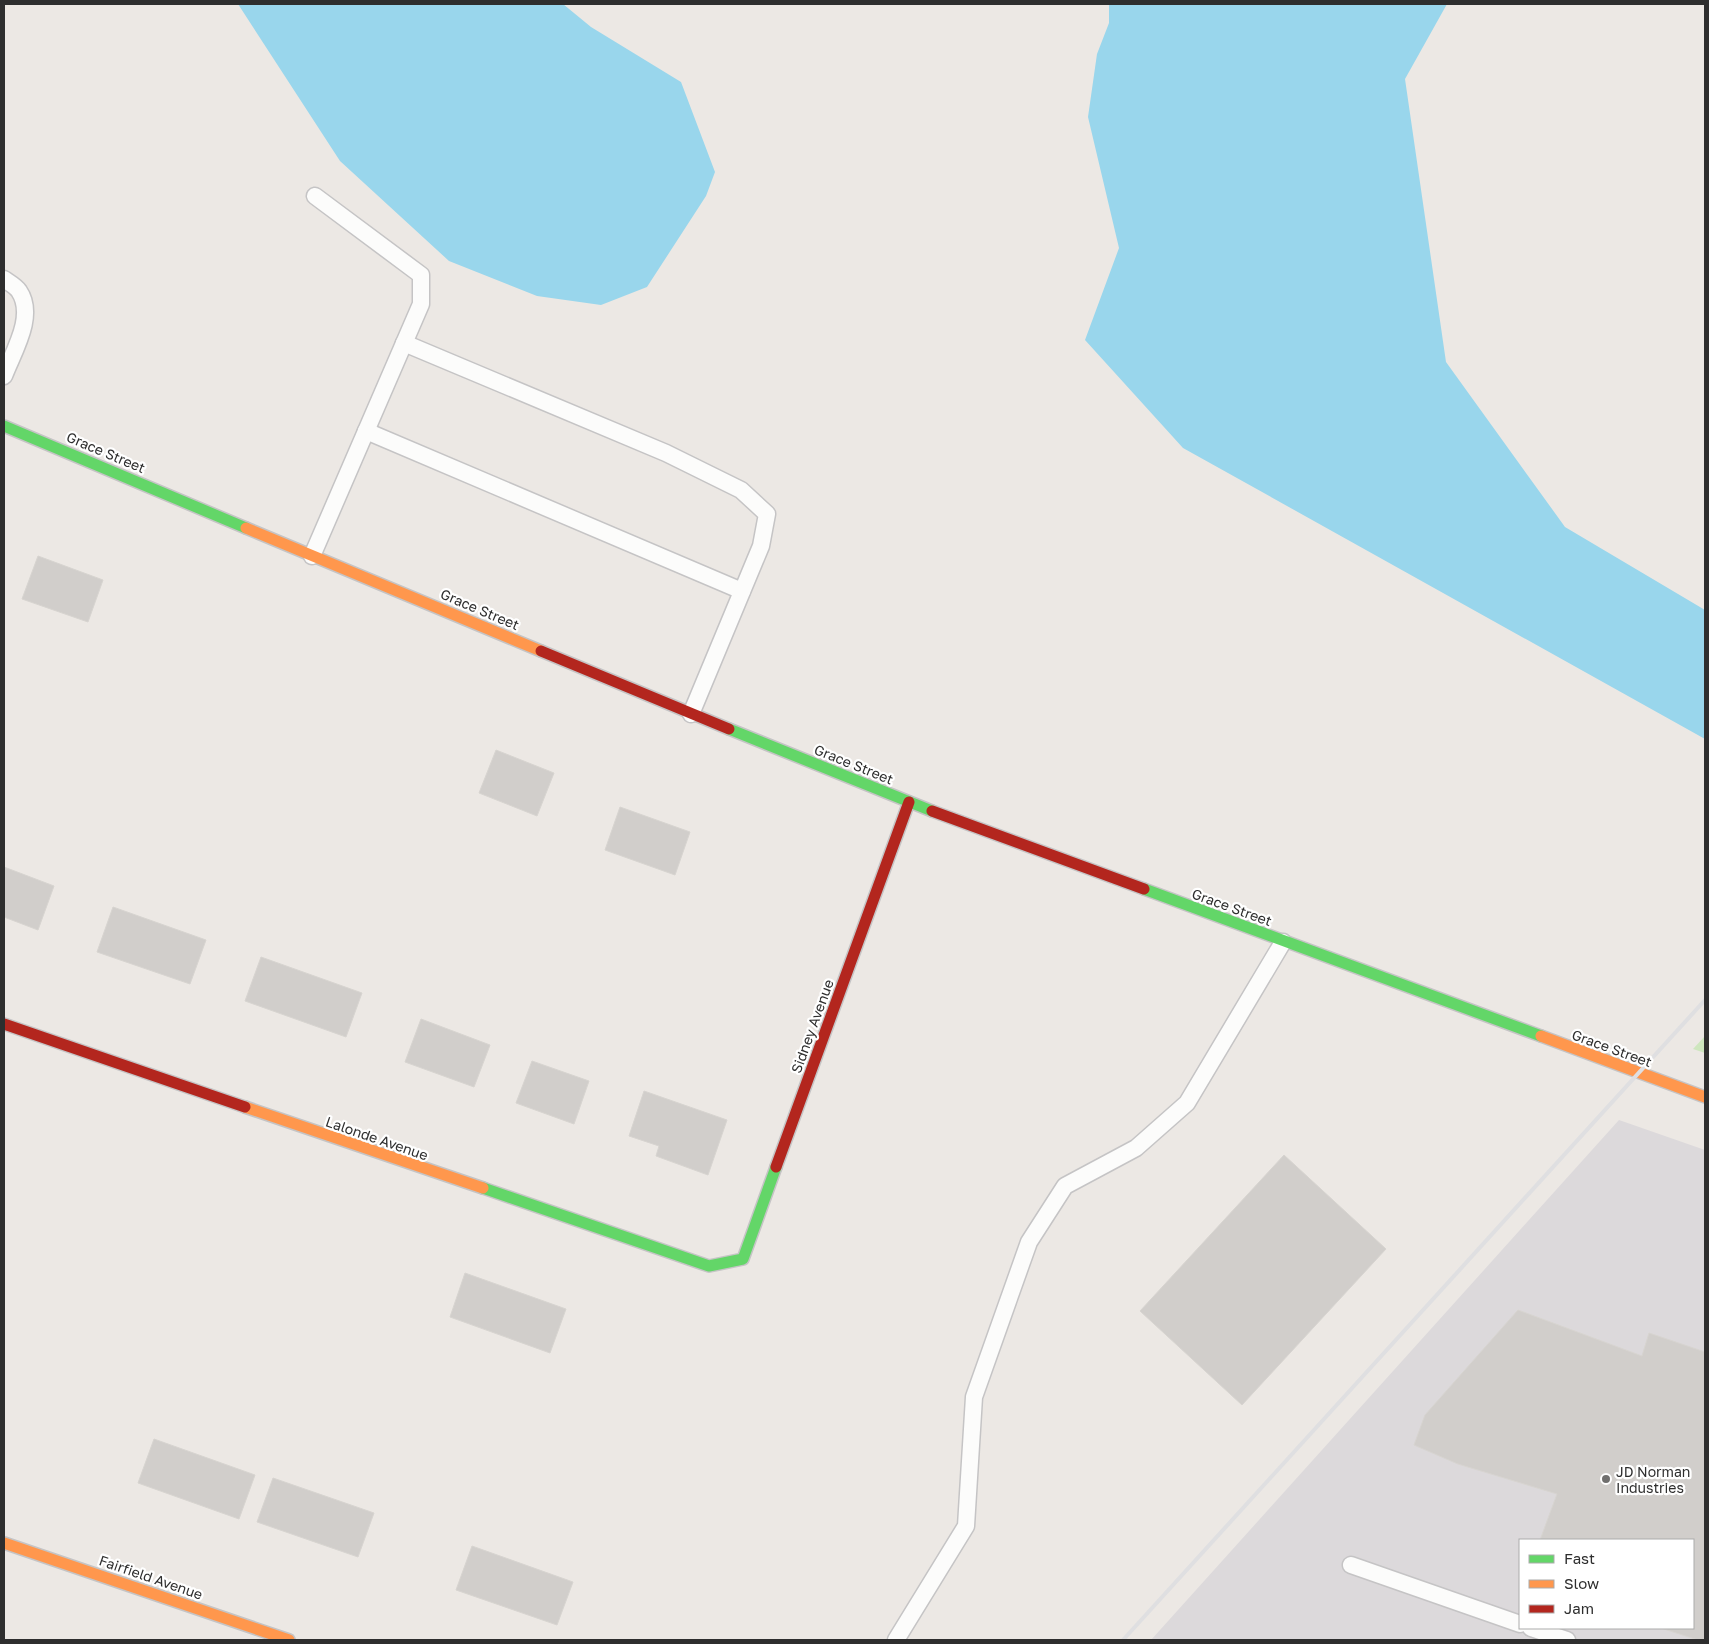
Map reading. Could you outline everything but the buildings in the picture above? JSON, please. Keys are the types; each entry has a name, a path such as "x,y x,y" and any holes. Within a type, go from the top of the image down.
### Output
{"street":[{"name":"Grace Street","path":"4,426 691,714 909,802 1705,1097"},
{"name":"Sidney Avenue","path":"743,1259 909,802"},
{"name":"Lalonde Avenue","path":"4,1024 709,1266 743,1259"},
{"name":"Fairfield Avenue","path":"4,1543 289,1640"}],"lane":[{"path":"312,556 421,304 421,275 315,196"},
{"path":"4,279 19,290 26,311 22,332 4,376"},
{"path":"404,343 666,453 741,490 767,514 761,546 691,714"},
{"path":"366,431 742,592"},
{"path":"896,1640 966,1526 974,1397 1029,1242 1065,1186 1136,1148 1187,1103 1283,942"},
{"path":"1351,1565 1519,1624"},
{"path":"1534,1629 1567,1640"}],"shaded area":[{"path":"1619,1120 1705,1150 1705,1640 1151,1640"}],"green space":[{"path":"1705,1036 1705,1053 1693,1049"}],"water":[{"path":"238,4 563,4 591,27 681,82 715,172 706,196 647,287 601,305 537,296 449,261 340,161"},
{"path":"1109,4 1447,4 1405,79 1446,362 1565,527 1705,610 1705,739 1183,448 1085,340 1119,248 1088,117 1097,54 1109,23"}],"railway":[{"path":"1123,1640 1705,1000"}],"traffic: fast":[{"path":"4,426 246,528"},
{"path":"729,729 932,811"},
{"path":"1144,889 1541,1036"},
{"path":"483,1188 709,1266 743,1259 776,1167"}],"traffic: slow":[{"path":"246,528 541,651"},
{"path":"1541,1036 1705,1097"},
{"path":"245,1107 483,1188"},
{"path":"4,1543 289,1640"}],"traffic: jam":[{"path":"541,651 729,729"},
{"path":"776,1167 909,802"},
{"path":"932,811 1144,889"},
{"path":"4,1024 245,1107"}],"place":[{"name":"JD Norman Industries","path":"1606,1479"}]}
